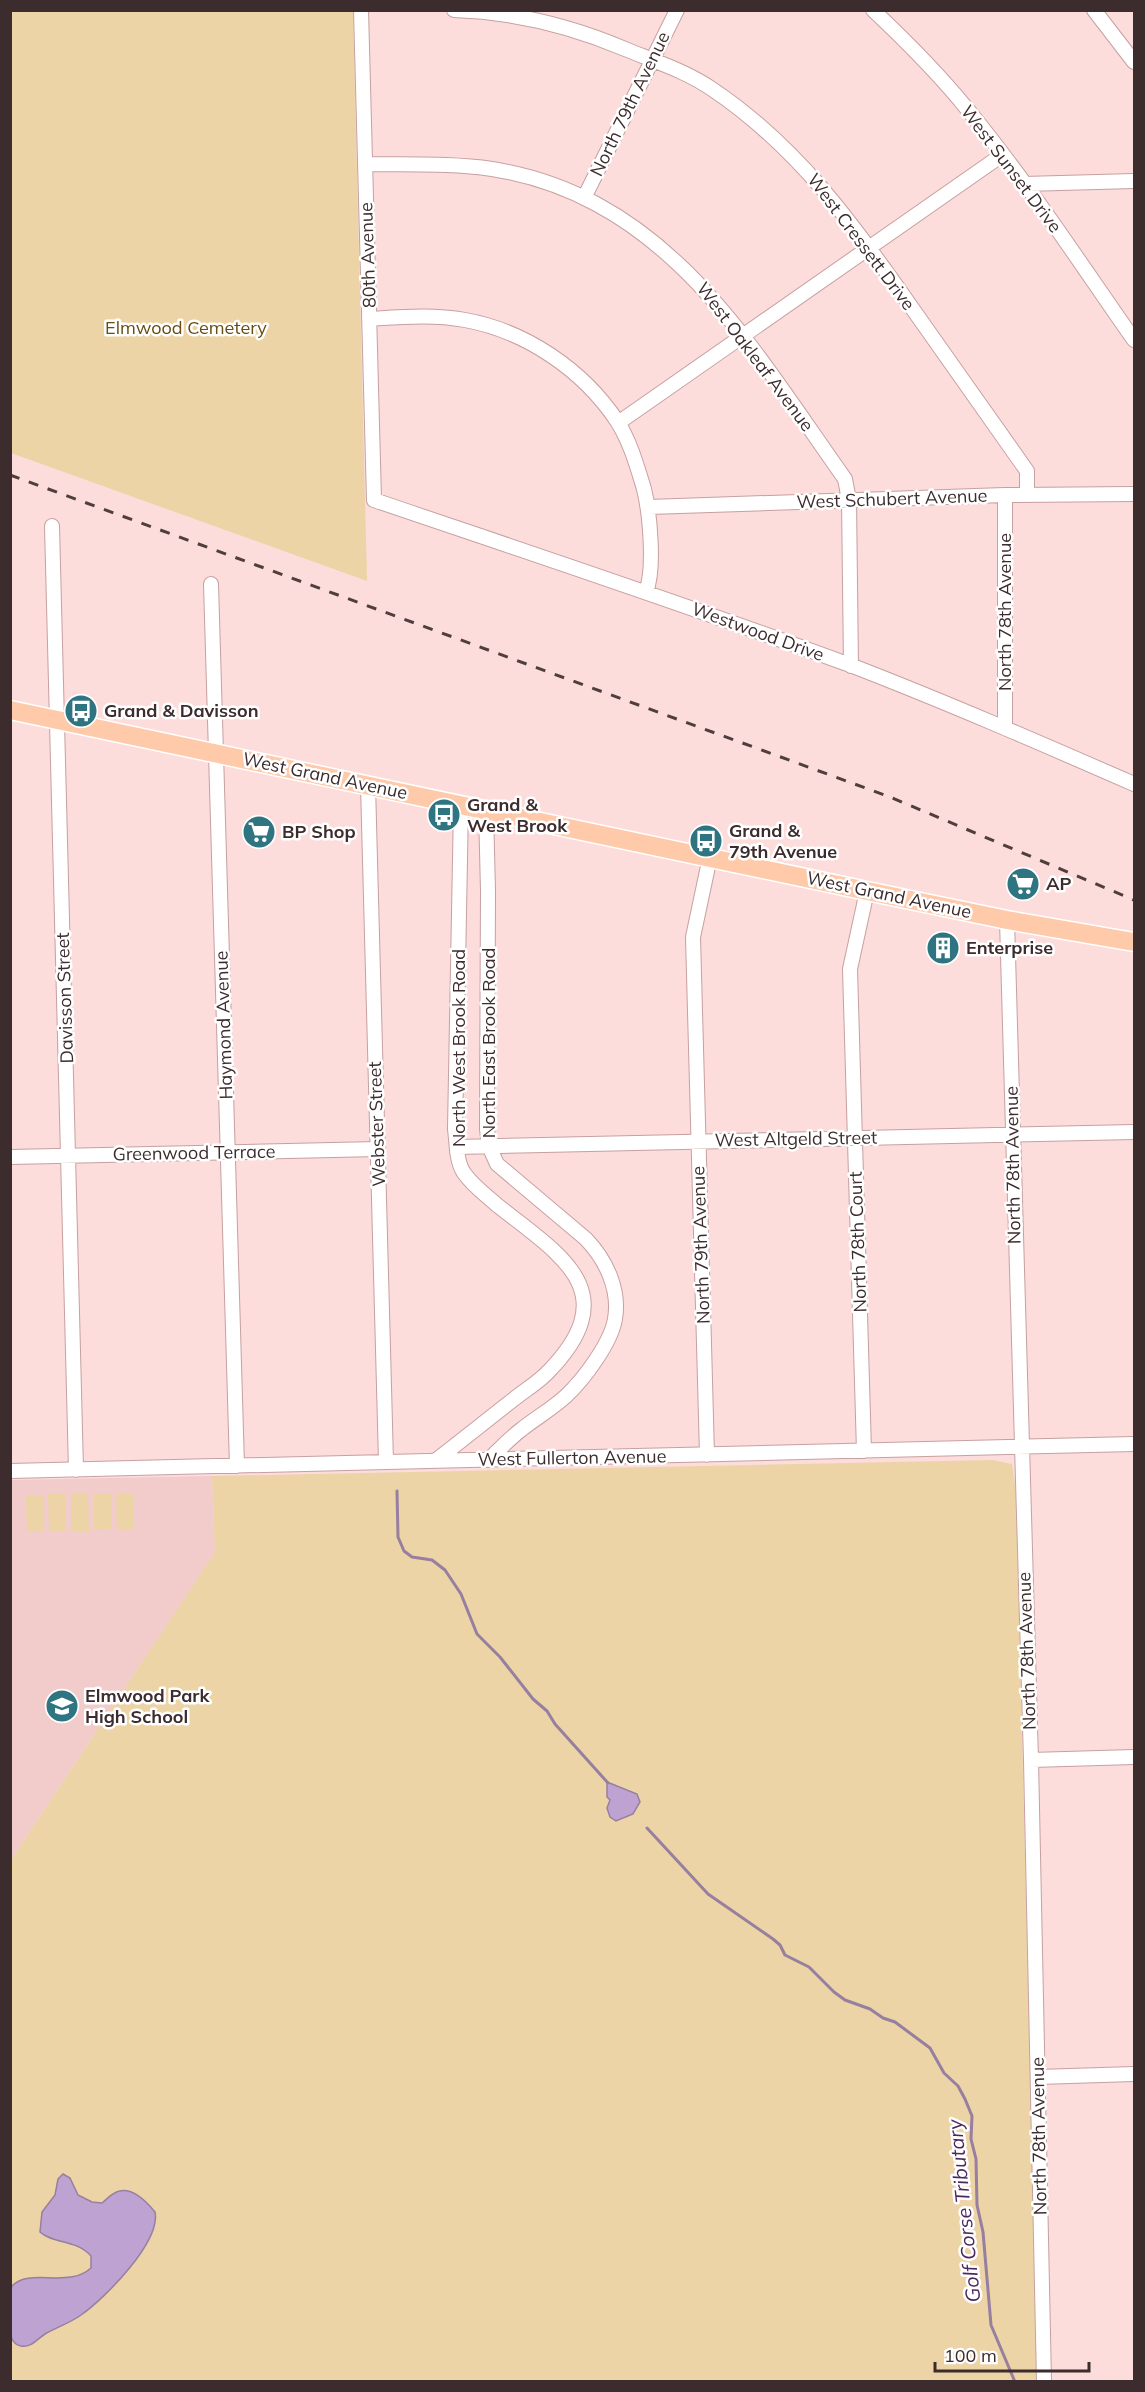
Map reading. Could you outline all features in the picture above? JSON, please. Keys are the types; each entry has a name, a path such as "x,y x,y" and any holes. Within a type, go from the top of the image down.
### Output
{"main road":[{"name":"West Grand Avenue","path":"10,710 1007,920 1134,942"}],"street":[{"path":"361,11 371,10"},
{"name":"West Cressett Drive","path":"454,10 505,15 558,25 593,36 653,60 709,87 741,109 819,182 869,247 1027,471 1027,495"},
{"name":"North 79th Avenue","path":"584,198 677,10"},
{"path":"1094,10 1134,62"},
{"name":"80th Avenue","path":"361,11 374,500"},
{"name":"West Sunset Drive","path":"874,11 933,69 969,111 1024,184 1134,340"},
{"path":"618,423 1002,155"},
{"name":"West Oakleaf Avenue","path":"365,164 434,164 492,170 531,179 584,198 640,231 674,258 698,282 743,336 845,479 849,500"},
{"path":"1024,184 1134,181"},
{"path":"369,319 451,318 488,326 511,334 545,352 571,370 618,423 636,462 649,507 651,580 646,592"},
{"name":"West Schubert Avenue","path":"649,507 1005,495 1134,494"},
{"name":"North 78th Avenue","path":"1005,495 1005,728"},
{"name":"Westwood Drive","path":"374,500 646,592 851,666 1005,728 1134,784"},
{"path":"849,500 851,666"},
{"name":"Davisson Street","path":"52,526 76,1470"},
{"name":"Haymond Avenue","path":"211,584 237,1466"},
{"name":"Webster Street","path":"368,785 386,1462"},
{"name":"North West Brook Road","path":"435,1461 548,1372 578,1331 585,1313 583,1293 574,1272 559,1255 478,1189 464,1173 459,1162 457,1147 461,805"},
{"name":"North East Brook Road","path":"486,810 487,1129 489,1146 497,1164 600,1253 608,1268 613,1287 615,1319 607,1340 581,1380 566,1396 519,1431 488,1460"},
{"name":"North 79th Avenue","path":"707,1455 693,937 710,857"},
{"name":"North 78th Court","path":"864,1451 850,969 867,891"},
{"name":"North 78th Avenue","path":"1007,920 1031,1760 1044,2382"},
{"name":"West Altgeld Street","path":"457,1147 1134,1132"},
{"name":"Greenwood Terrace","path":"10,1157 378,1149"},
{"name":"West Fullerton Avenue","path":"10,1472 1134,1444"},
{"path":"1031,1760 1134,1757"},
{"path":"1038,2077 1134,2074"}],"shaded area":[{"name":"Elmwood Park High School","path":"212,1476 215,1552 11,1860 11,1480"},
{"path":"607,1782 637,1794 640,1802 633,1814 616,1821 610,1817 607,1808 610,1800 607,1797"},
{"path":"63,2174 70,2178 78,2195 92,2202 102,2203 119,2191 137,2195 155,2212 154,2224 149,2238 129,2269 91,2307 77,2318 45,2334 31,2344 17,2345 11,2334 12,2286 29,2278 71,2277 91,2268 91,2256 85,2251 40,2232 42,2212 55,2195 58,2179"}],"green space":[{"name":"Elmwood Cemetery","path":"10,11 353,11 367,581 11,453"},
{"path":"992,1460 1012,1464 1016,1491 1038,2381 11,2382 11,1860 215,1552 212,1476"},
{"path":"94,1493 111,1493 111,1530 94,1530"},
{"path":"116,1493 133,1493 134,1530 117,1530"},
{"path":"48,1494 66,1494 66,1531 49,1531"},
{"path":"71,1494 88,1494 89,1531 72,1531"},
{"path":"26,1495 43,1495 44,1532 27,1532"}],"waterway":[{"path":"397,1491 398,1537 404,1551 412,1557 432,1560 445,1570 461,1594 477,1634 500,1657 533,1699 547,1711 555,1724 608,1783"},
{"name":"Golf Corse Tributary","path":"647,1828 708,1894 773,1939 780,1945 785,1955 809,1967 845,2000 870,2009 883,2018 895,2022 930,2048 944,2073 958,2086 972,2116 971,2139 976,2159 977,2205 983,2232 991,2325 1015,2382"}],"railway":[{"path":"10,475 890,797 1134,900"}],"place":[{"name":"Grand & Davisson","path":"81,711"},
{"name":"Grand & West Brook","path":"444,815"},
{"name":"BP Shop","path":"259,832"},
{"name":"Grand & 79th Avenue","path":"706,841"},
{"name":"AP","path":"1023,884"},
{"name":"Enterprise","path":"943,948"},
{"name":"Elmwood Park High School","path":"62,1706"}]}
